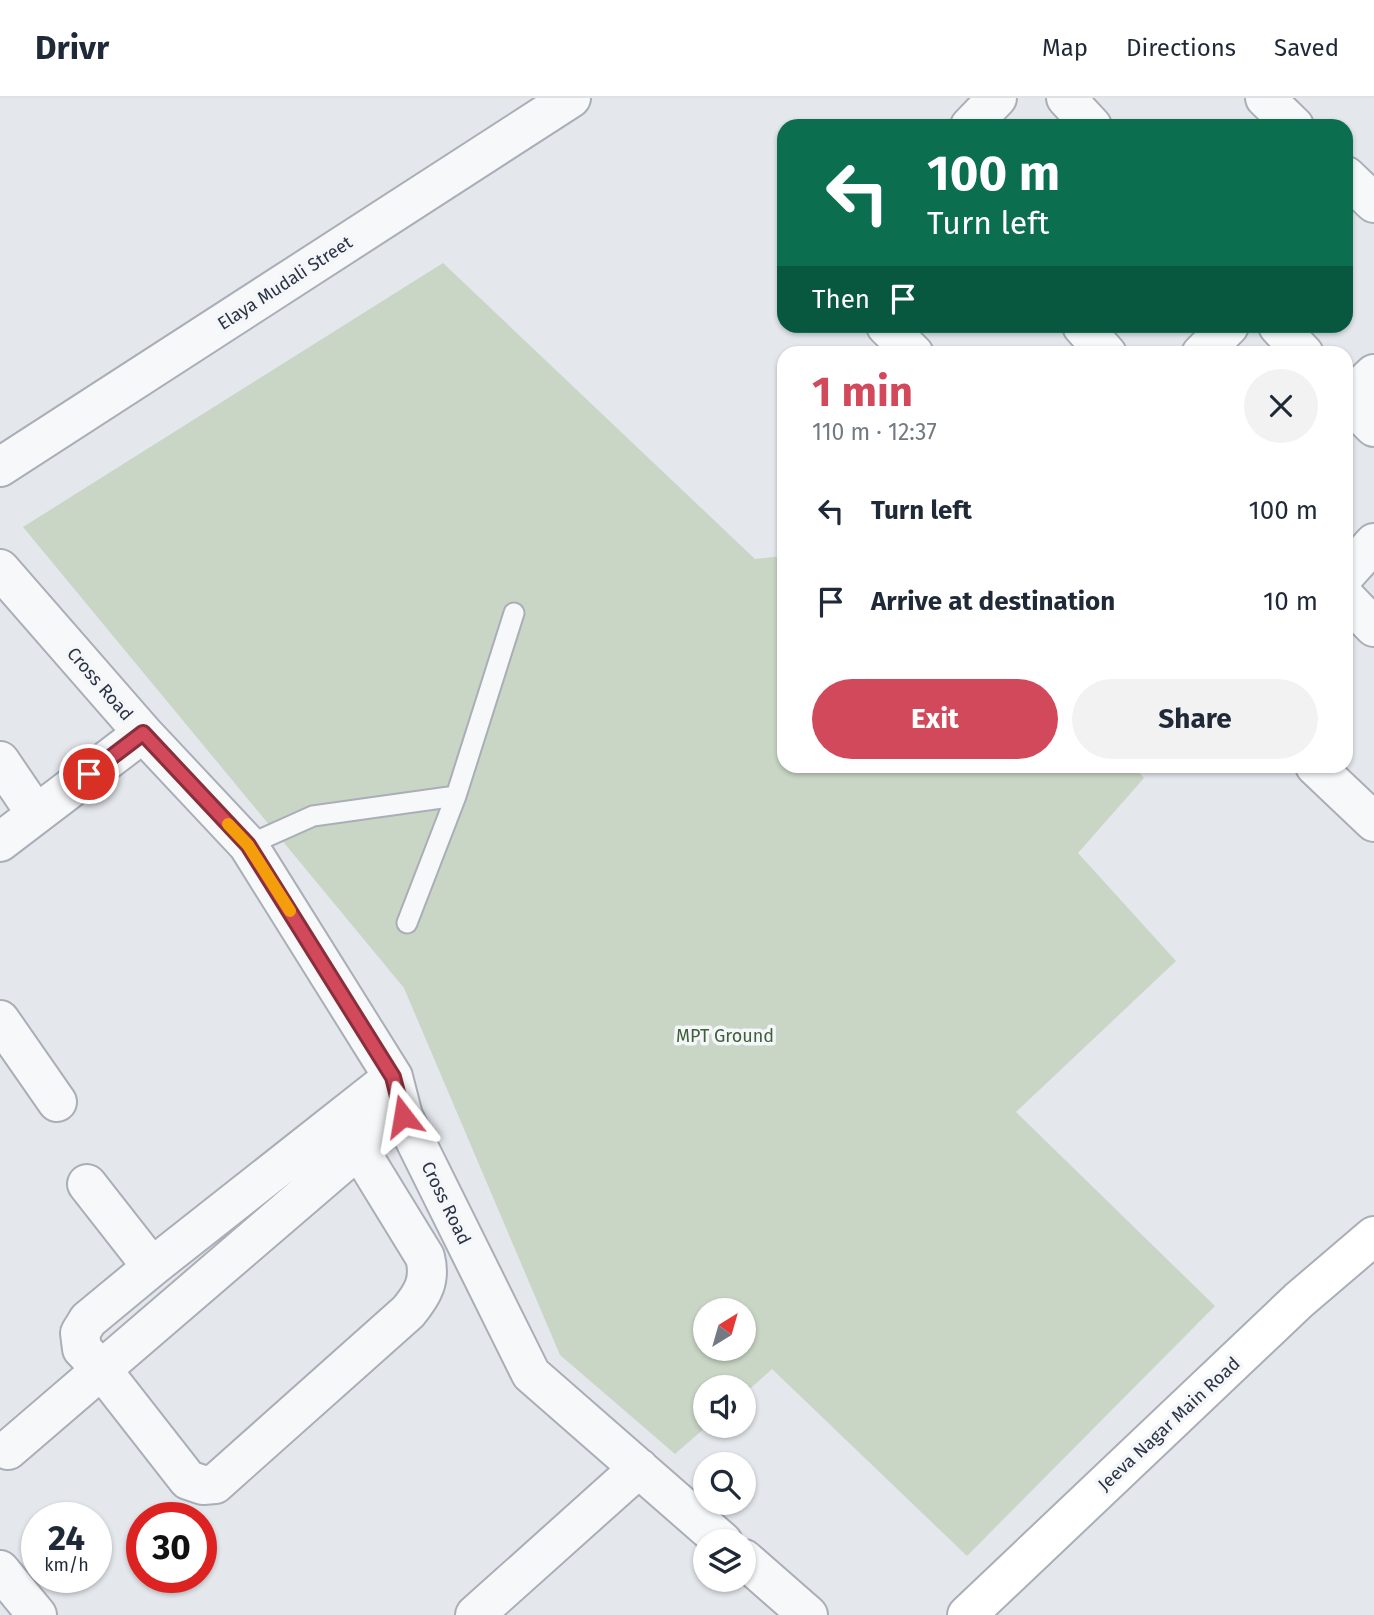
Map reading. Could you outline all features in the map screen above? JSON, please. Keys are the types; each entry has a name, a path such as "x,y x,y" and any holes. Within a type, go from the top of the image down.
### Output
{"street":[{"name":"Elaya Mudali Street","path":"0,467 571,98"},
{"path":"977,119 997,98"},
{"path":"1066,98 1086,119"},
{"path":"1265,98 1287,119"},
{"path":"1353,183 1374,203"},
{"path":"893,333 906,346"},
{"path":"1209,346 1222,333"},
{"path":"1284,333 1297,346"},
{"path":"1353,393 1374,374"},
{"path":"1353,406 1374,427"},
{"path":"1353,566 1374,543"},
{"name":"Cross Road","path":"0,569 143,733 248,845 393,1077 403,1116 531,1374 708,1529"},
{"path":"1353,605 1374,627"},
{"path":"0,842 143,733"},
{"path":"0,761 36,814"},
{"path":"1322,773 1374,822"},
{"path":"0,1020 57,1102"},
{"path":"8,1450 102,1370 349,1135 393,1077"},
{"path":"349,1135 425,1256 429,1272 423,1293 408,1312 215,1484 203,1485 188,1480 102,1370 82,1349 80,1333 88,1320 152,1267 349,1135 403,1116"},
{"path":"87,1184 152,1267"},
{"name":"Jeeva Nagar Main Road","path":"967,1615 1299,1300 1374,1236"},
{"path":"475,1615 639,1468"},
{"path":"0,1570 37,1615"},
{"path":"756,1570 808,1615"}],"lane":[{"path":"407,923 456,796 514,613"},
{"path":"248,845 313,816 456,796"}],"green space":[{"name":"MPT Ground","path":"443,263 755,559 777,557 777,773 1139,773 1144,778 1078,853 1176,961 1016,1112 1215,1306 967,1556 772,1369 756,1383 756,1375 693,1375 693,1438 675,1454 560,1355 404,988 23,527"}],"slow traffic":[{"path":"228,824 248,845 290,911"}],"route":[{"path":"89,774 143,733 248,845 393,1077 403,1116"}]}
